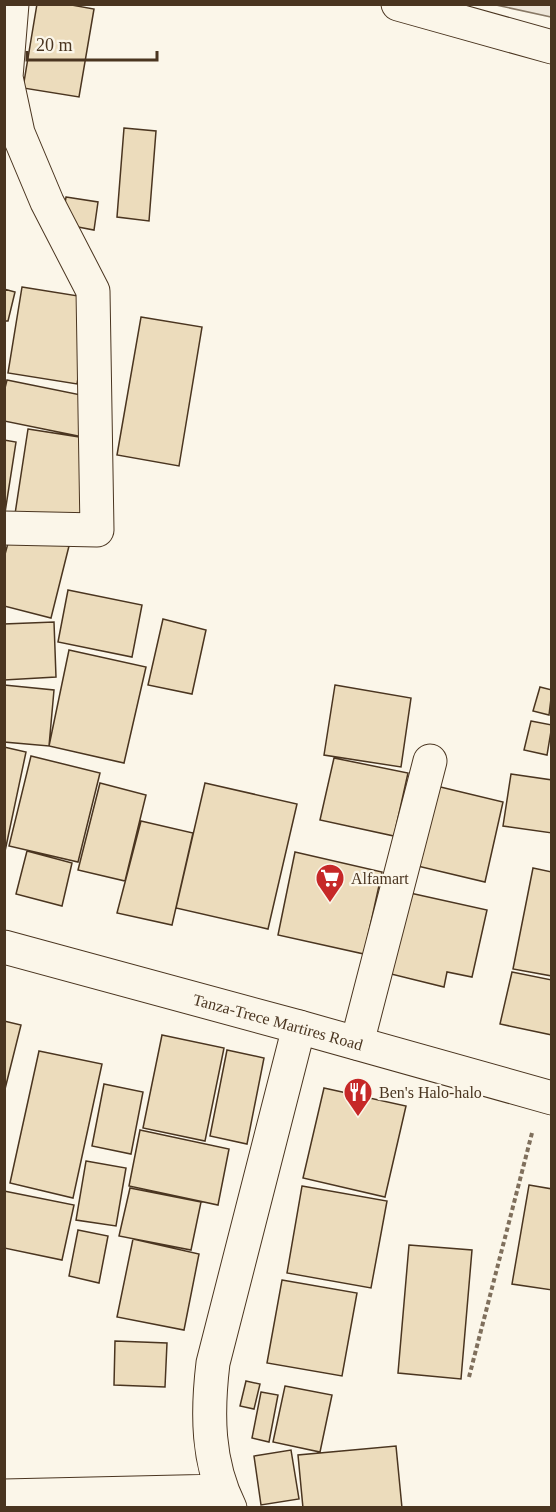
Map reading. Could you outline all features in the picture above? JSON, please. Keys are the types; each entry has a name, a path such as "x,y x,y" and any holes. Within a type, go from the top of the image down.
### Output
{"street":[{"path":"4,528 97,530 93,291 47,202 18,133 6,77 12,4"},
{"path":"398,4 552,47"},
{"path":"357,1043 430,761"},
{"name":"Tanza-Trece Martires Road","path":"4,947 547,1096"},
{"path":"4,1496 226,1499 209,1434 209,1392 213,1363 299,1027"}],"path":[{"path":"469,1377 547,1096"}],"shaded area":[{"path":"496,5 551,5 551,17"}],"building":[{"path":"37,4 66,4 94,9 79,97 23,88"},
{"path":"124,128 156,131 149,221 117,217"},
{"path":"66,197 98,202 94,230 62,224"},
{"path":"22,287 91,298 77,384 8,373"},
{"path":"4,289 15,292 8,321 4,321"},
{"path":"141,317 202,327 179,466 117,455"},
{"path":"7,380 91,397 83,437 4,421 4,392"},
{"path":"28,429 92,439 79,524 15,514"},
{"path":"4,440 16,442 4,519"},
{"path":"11,532 69,546 51,618 4,606 4,558"},
{"path":"68,590 142,605 132,657 58,642"},
{"path":"163,619 206,630 192,694 148,685"},
{"path":"54,622 56,677 4,680 4,624"},
{"path":"69,650 146,667 124,763 49,746"},
{"path":"4,685 54,690 49,746 4,742"},
{"path":"335,685 411,698 401,767 324,755"},
{"path":"540,687 552,690 549,715 533,711"},
{"path":"531,721 552,725 547,755 524,750"},
{"path":"4,747 26,752 4,856"},
{"path":"31,756 100,773 78,862 9,846"},
{"path":"334,758 408,773 394,836 320,820"},
{"path":"511,774 552,780 552,833 503,826"},
{"path":"100,783 146,795 125,881 78,870"},
{"path":"205,783 297,804 268,929 176,908"},
{"path":"428,784 503,802 485,882 409,864"},
{"path":"141,821 193,833 172,925 117,913"},
{"path":"27,851 72,863 62,906 16,894"},
{"name":"Alfamart","path":"295,852 382,872 364,954 278,935"},
{"path":"533,868 552,872 552,976 513,969"},
{"path":"401,891 487,910 472,977 447,972 444,987 391,974"},
{"path":"512,972 552,980 552,1035 500,1024"},
{"path":"4,1021 21,1025 4,1093"},
{"path":"162,1035 224,1048 205,1141 143,1128"},
{"path":"227,1050 264,1058 247,1144 210,1136"},
{"path":"39,1051 102,1064 73,1198 10,1183"},
{"path":"104,1084 143,1092 131,1154 92,1146"},
{"path":"324,1088 406,1106 385,1197 303,1178"},
{"path":"140,1130 229,1149 218,1205 129,1186"},
{"path":"86,1161 126,1168 116,1226 76,1220"},
{"path":"529,1185 552,1189 552,1290 512,1284"},
{"path":"302,1186 387,1201 371,1288 287,1273"},
{"path":"130,1188 201,1202 191,1250 119,1236"},
{"path":"4,1191 74,1205 62,1260 4,1248"},
{"path":"78,1230 108,1236 99,1283 69,1276"},
{"path":"133,1239 199,1254 184,1330 117,1317"},
{"path":"409,1245 472,1250 461,1379 398,1373"},
{"path":"282,1280 357,1293 342,1376 267,1363"},
{"path":"115,1341 167,1343 165,1387 114,1385"},
{"path":"246,1381 260,1384 254,1409 240,1406"},
{"path":"285,1386 332,1395 320,1452 273,1442"},
{"path":"261,1392 278,1395 269,1442 252,1438"},
{"path":"396,1446 402,1508 303,1508 298,1455"},
{"path":"291,1450 299,1499 261,1505 254,1456"}],"place":[{"name":"Alfamart","path":"330,904"},
{"name":"Ben's Halo-halo","path":"358,1118"}]}
